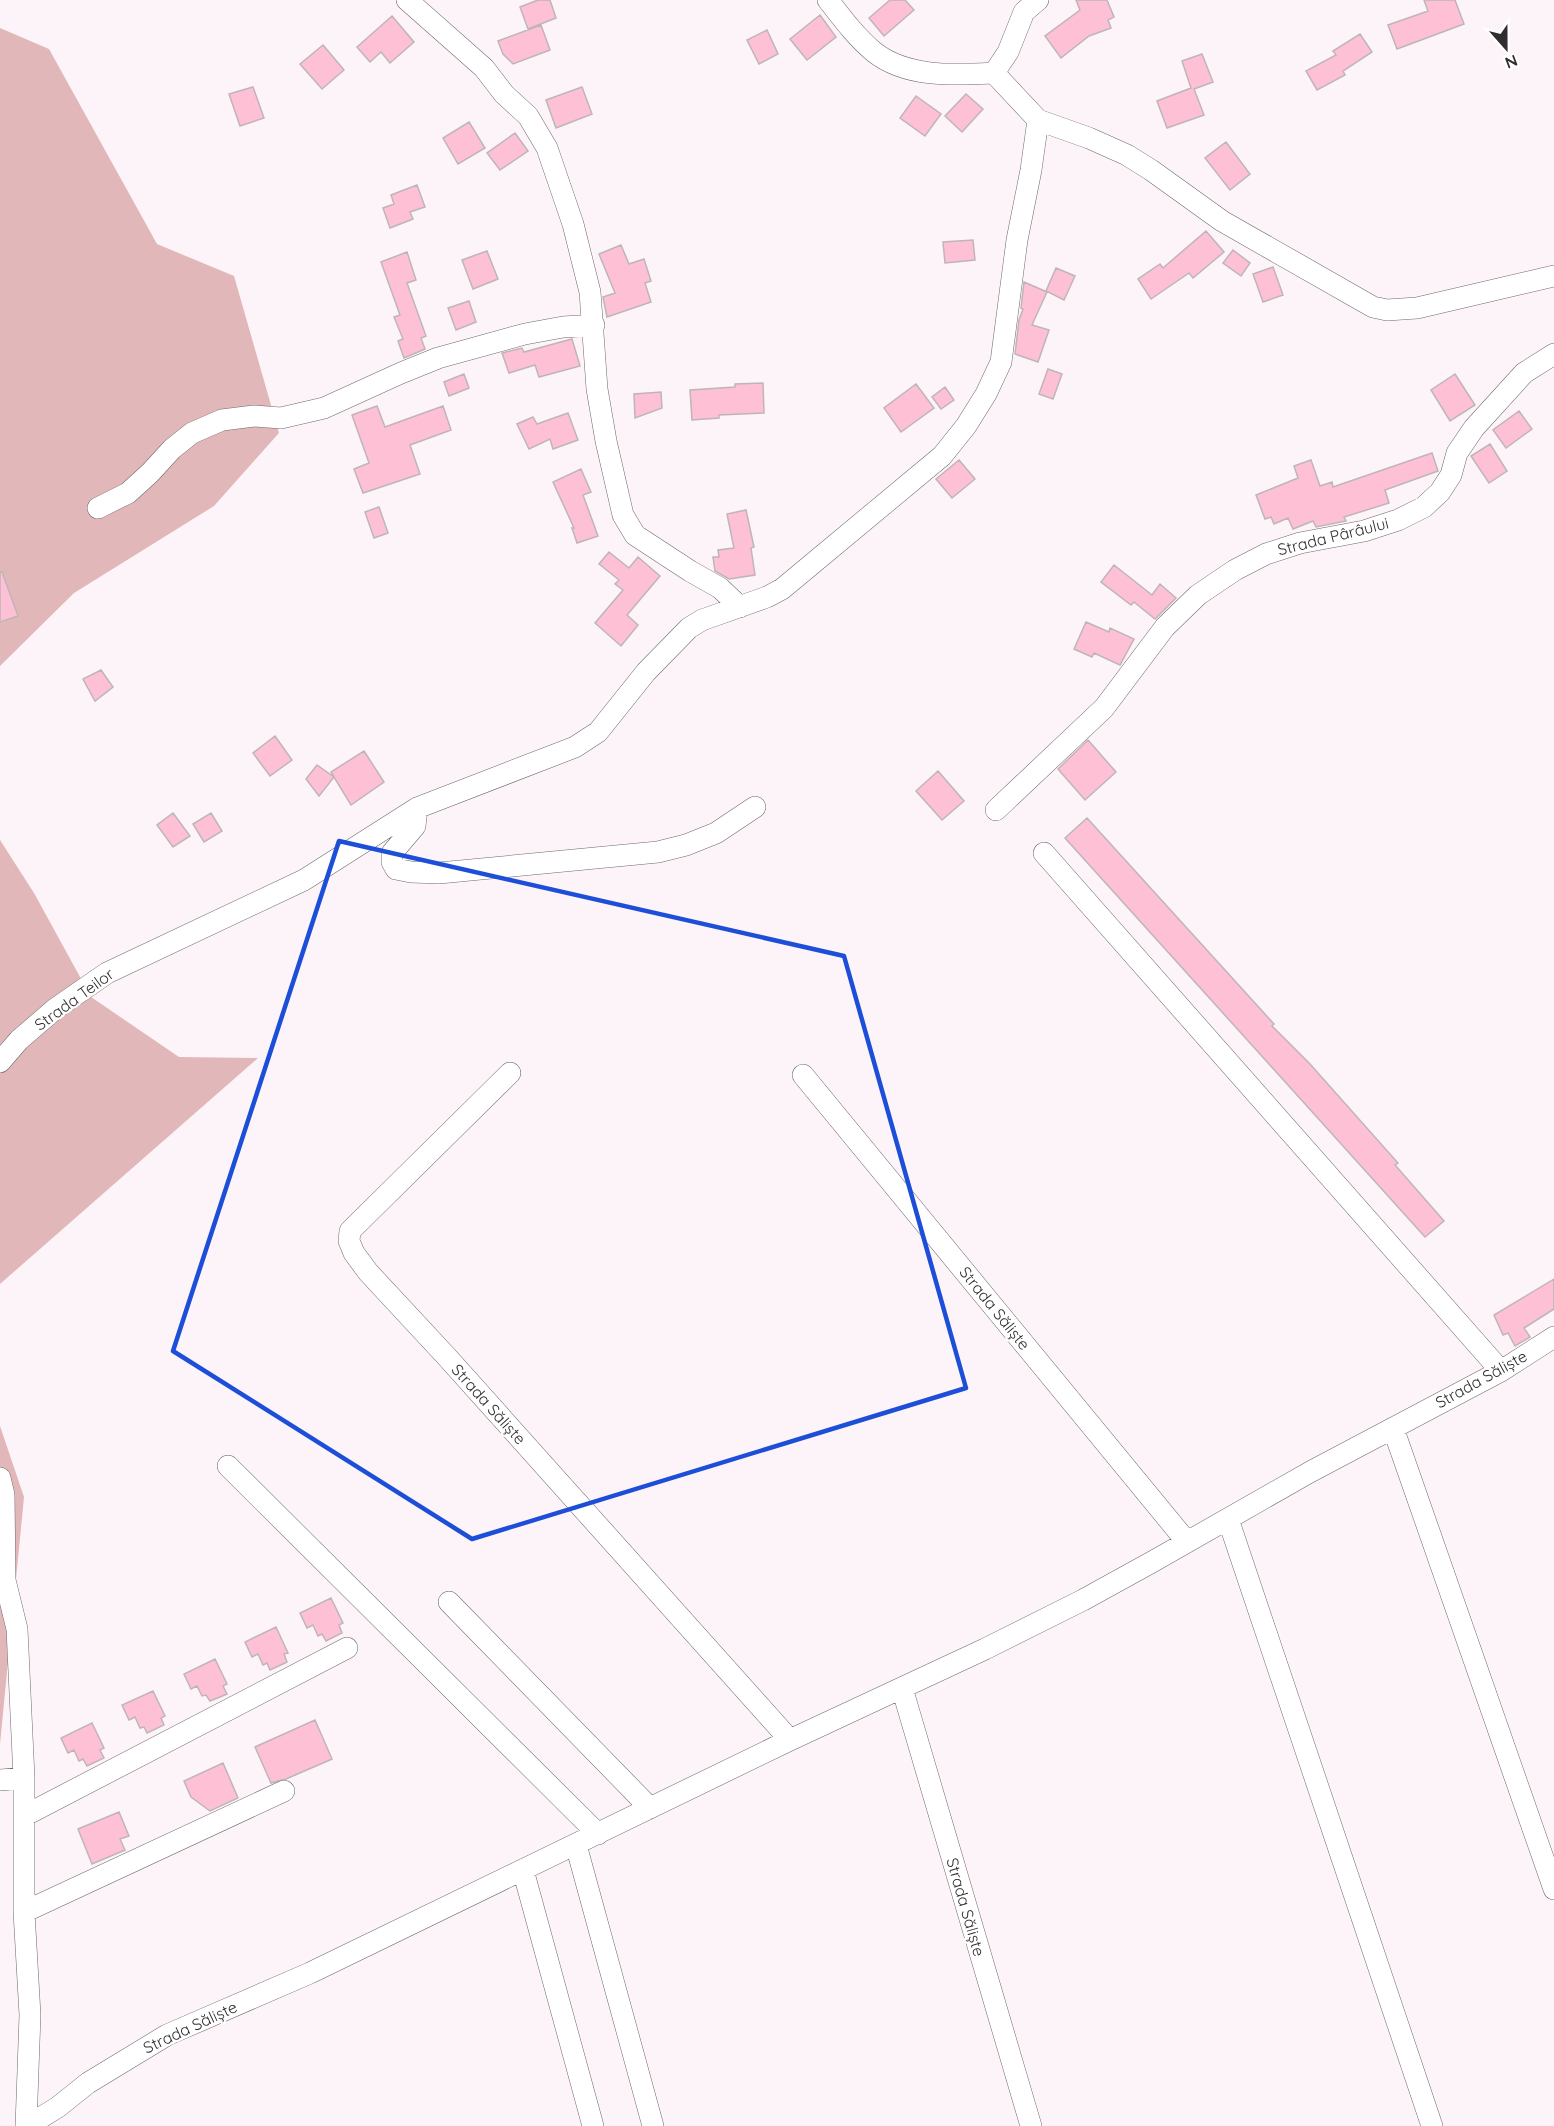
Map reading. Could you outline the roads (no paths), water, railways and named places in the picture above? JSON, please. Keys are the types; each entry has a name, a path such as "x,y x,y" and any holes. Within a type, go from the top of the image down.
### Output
{"street":[{"path":"406,0 484,68 504,94 528,116 547,148 573,224 590,291 597,389 623,515 635,535 720,588 740,607"},
{"path":"828,0 848,25 875,52 900,66 936,74 994,73 1038,120 1089,138 1127,155 1222,221 1373,308 1387,310 1417,308 1554,276"},
{"path":"994,73 1008,52 1031,6"},
{"name":"Strada Teilor","path":"0,1062 19,1040 55,1009 107,973 304,880 417,808 561,754 590,739 646,672 689,628 702,620 767,597 789,583 942,456 966,426 986,394 1001,362 1017,240 1038,120"},
{"path":"98,508 128,493 171,449 192,434 222,420 254,416 281,418 324,408 438,358 525,334 563,327 594,325"},
{"name":"Strada Pârâului","path":"996,810 1104,708 1165,627 1198,595 1235,570 1266,554 1300,543 1364,531 1398,520 1424,507 1440,492 1451,475 1458,453 1474,428 1524,373 1554,354"},
{"path":"417,808 415,826 392,853 392,862 396,869 403,871 439,873 658,852 686,845 716,833 755,807"},
{"path":"1044,854 1501,1371"},
{"name":"Strada Săliște","path":"510,1073 350,1231 349,1241 354,1253 368,1272 790,1740"},
{"name":"Strada Săliște","path":"803,1075 1187,1542"},
{"name":"Strada Săliște","path":"0,1479 4,1494 5,1580 17,1629 24,1778 24,1912 30,2015 26,2125 37,2121 88,2083 167,2035 310,1973 1083,1600 1393,1428 1501,1371 1554,1337"},
{"path":"1393,1428 1554,1889"},
{"path":"228,1466 598,1834"},
{"path":"1228,1519 1432,2126"},
{"path":"449,1602 650,1808"},
{"path":"24,1816 347,1648"},
{"name":"Strada Săliște","path":"902,1688 1031,2126"},
{"path":"0,1780 24,1778"},
{"path":"24,1912 285,1791"},
{"path":"576,1845 653,2126"},
{"path":"523,1870 593,2126"}]}
